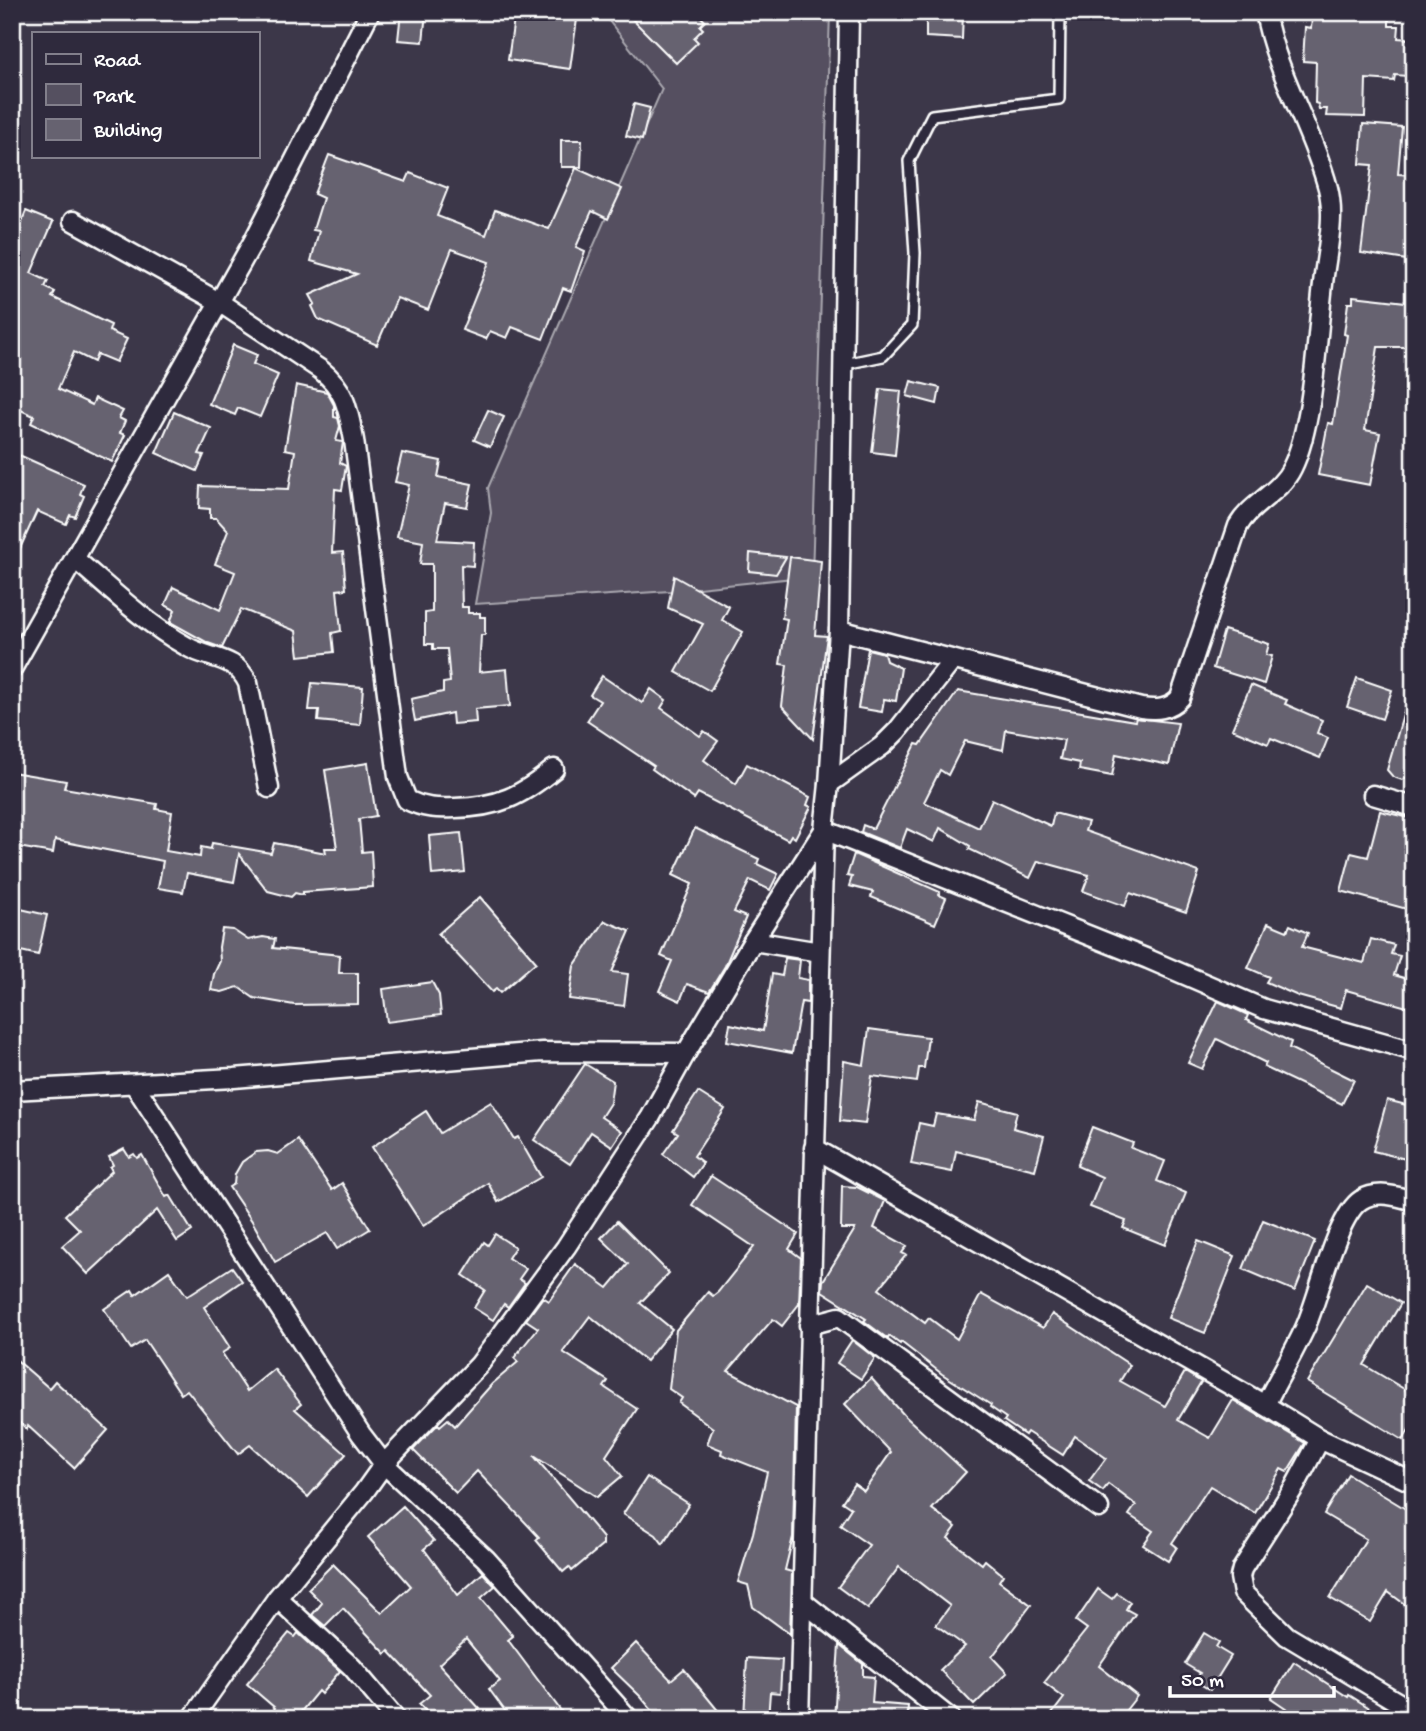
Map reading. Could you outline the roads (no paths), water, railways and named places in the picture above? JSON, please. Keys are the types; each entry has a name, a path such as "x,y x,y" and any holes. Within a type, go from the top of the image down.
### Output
{"street":[{"path":"12,669 265,218 370,12"},
{"path":"799,1719 824,830 830,785 839,630 849,12"},
{"path":"839,630 1141,708 1161,709 1176,702 1183,691 1238,526 1292,469 1308,407 1331,208 1322,170 1276,56 1265,12"},
{"path":"73,221 219,302 321,370 334,381 344,396 354,440 398,778 407,800 418,806 432,808 482,807 506,801 530,789 554,769"},
{"path":"75,559 170,636 204,655 234,663 243,671 248,683 269,788"},
{"path":"830,785 882,746 897,731 953,660"},
{"path":"1373,795 1414,807"},
{"path":"192,1719 277,1598 384,1464 479,1365 566,1247 650,1118 753,941 824,830"},
{"path":"824,830 1136,954 1264,1009 1414,1051"},
{"path":"753,941 820,952"},
{"path":"12,1090 234,1078 542,1052 686,1053"},
{"path":"134,1084 361,1434 384,1464 486,1559 629,1719"},
{"path":"814,1148 1320,1439 1414,1483"},
{"path":"1265,1405 1306,1325 1342,1227 1352,1209 1362,1199 1380,1194 1414,1201"},
{"path":"809,1325 839,1317 1099,1508"},
{"path":"1320,1439 1295,1486 1242,1569 1240,1577 1243,1592 1287,1636 1414,1712"},
{"path":"277,1598 352,1667 396,1719"},
{"path":"802,1601 951,1719"}],"lane":[{"path":"845,364 883,356 912,326 915,253 909,161 932,115 1059,99 1060,12"}]}
